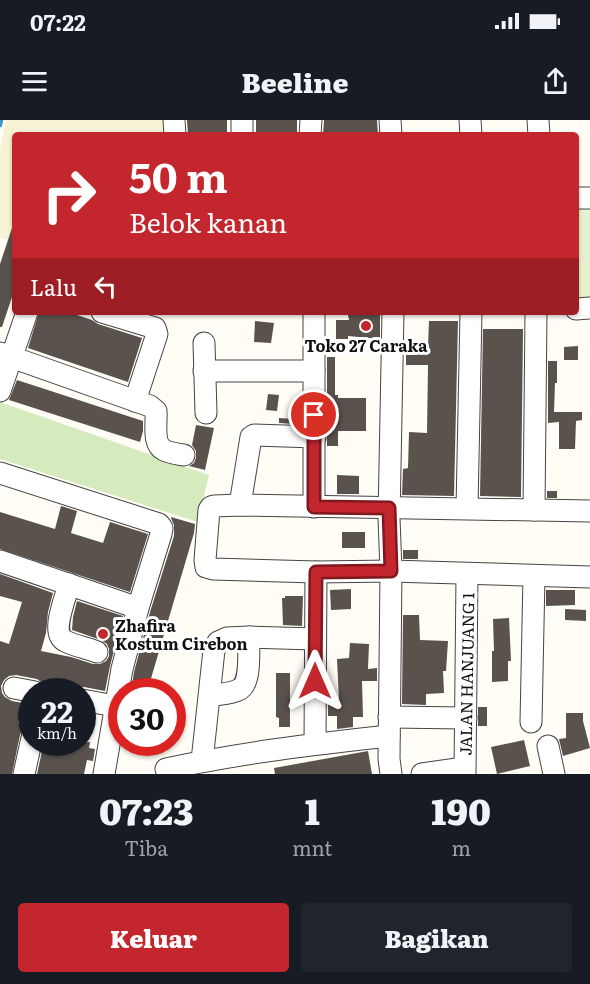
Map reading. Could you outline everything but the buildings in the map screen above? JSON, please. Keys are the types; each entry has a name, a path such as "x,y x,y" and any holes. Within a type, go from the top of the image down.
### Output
{"street":[{"path":"0,391 6,355 26,315"},
{"path":"112,315 155,328 158,334 135,401"},
{"path":"314,315 314,507"},
{"path":"391,774 389,759 391,571 389,508 393,315"},
{"path":"467,508 471,315"},
{"path":"534,510 536,315"},
{"path":"204,343 206,413"},
{"path":"6,355 150,406 156,411 156,440 159,445 163,450 184,455"},
{"path":"204,371 314,371"},
{"path":"240,505 251,437 254,435 315,437"},
{"path":"0,473 159,524 162,528 120,678"},
{"path":"590,511 214,506 211,507 205,560 206,567 213,569 590,577"},
{"path":"0,561 138,608"},
{"path":"315,744 316,572"},
{"name":"JALAN HANJUANG 1","path":"465,771 467,574"},
{"path":"531,722 534,576"},
{"path":"69,584 57,627 60,636 64,641 97,652"},
{"path":"202,761 214,650 218,642 227,638 249,637 315,639"},
{"path":"210,696 240,690 245,685 248,675 249,637"},
{"path":"166,769 202,761 315,744 389,727 466,718"},
{"path":"548,746 554,774"},
{"path":"104,774 108,749"},
{"path":"24,774 28,756"},
{"path":"422,774 465,771"}],"shaded area":[{"path":"6,120 165,120 165,132 12,132 12,240 0,238 0,150"}],"green space":[{"path":"579,209 590,209 590,298 579,299"},
{"path":"0,402 209,475 198,522 0,459"}],"waterway":[{"path":"0,125 1,120"}],"place":[{"name":"Toko 27 Caraka","path":"366,326"},
{"name":"Zhafira Kostum Cirebon","path":"103,634"}],"route":[{"path":"314,415 314,507 389,508 391,571 316,572 315,681"}]}
